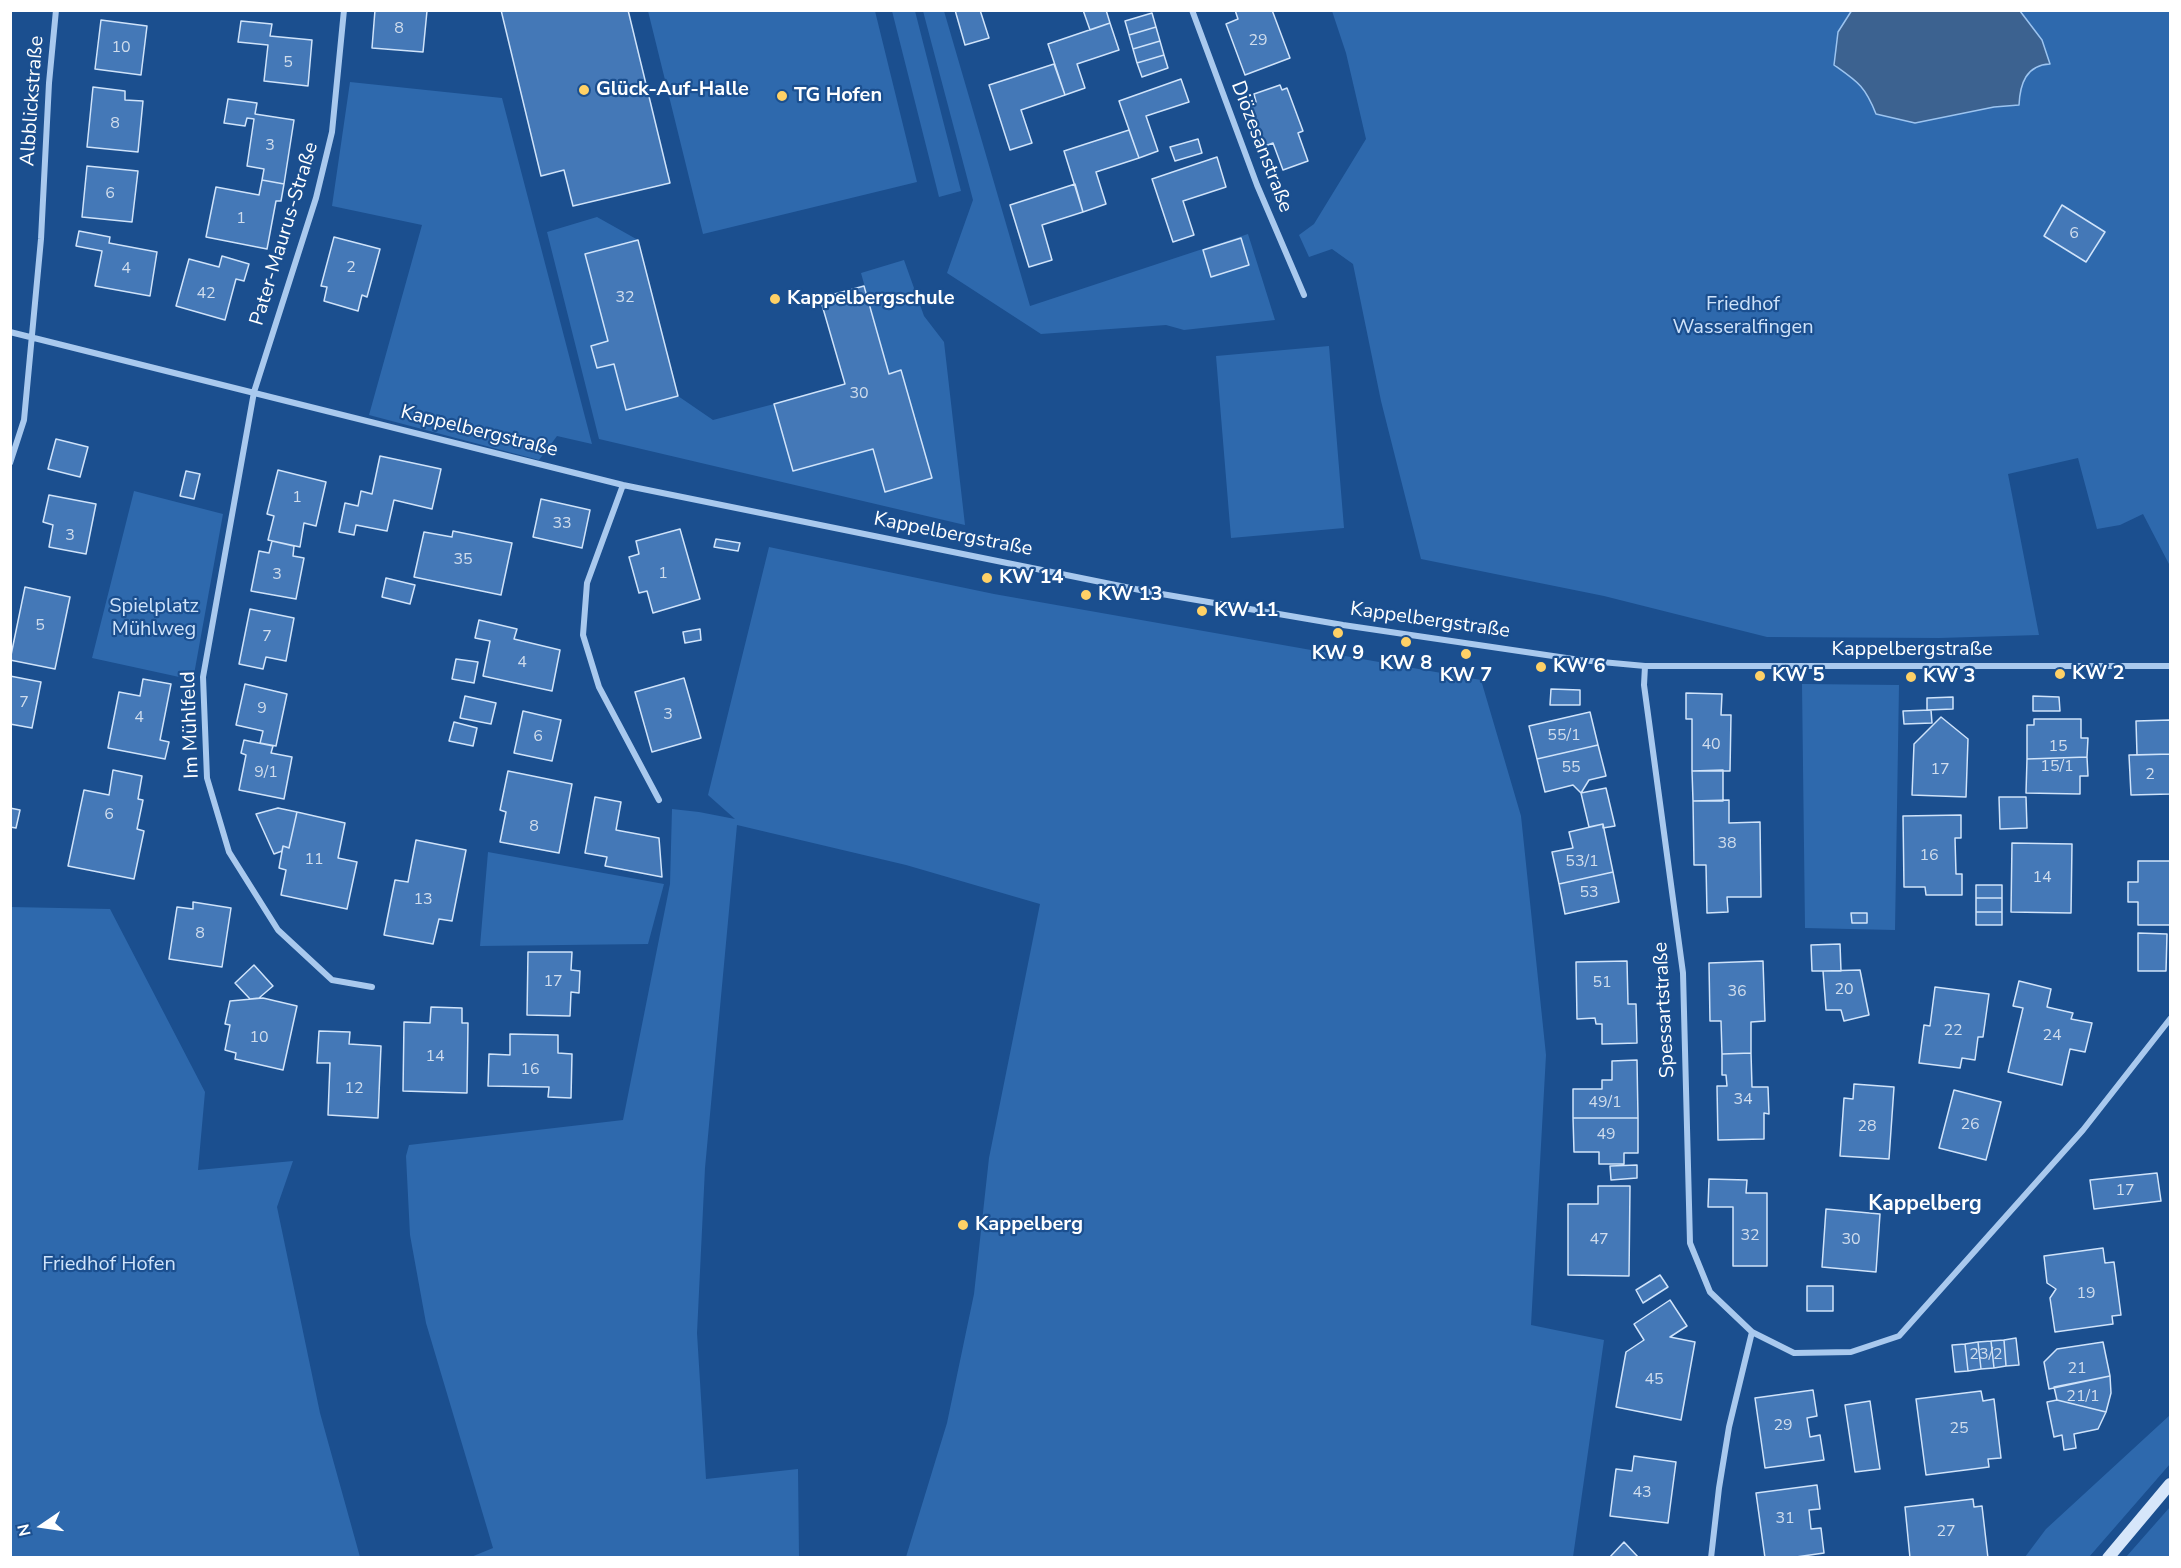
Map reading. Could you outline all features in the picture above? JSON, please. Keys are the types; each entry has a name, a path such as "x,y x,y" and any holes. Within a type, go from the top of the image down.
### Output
{"main road":[{"path":"2108,1557 2170,1484"}],"street":[{"name":"Albblickstraße","path":"10,463 24,420 41,239 49,83 56,10"},
{"name":"Pater-Maurus-Straße","path":"254,392 316,198 332,132 344,10"},
{"name":"Diözesanstraße","path":"1191,10 1257,185 1304,295"},
{"name":"Kappelbergstraße","path":"10,332 623,485 1150,592 1343,625 1580,660 1645,666 2170,666"},
{"name":"Im Mühlfeld","path":"254,392 203,677 207,778 229,852 278,930 332,980 372,987"},
{"path":"623,485 587,583 583,635 599,687 659,800"},
{"name":"Spessartstraße","path":"1645,666 1644,684 1683,973 1690,1243 1710,1292 1752,1332 1794,1353 1851,1352 1899,1336 2083,1130 2170,1019"},
{"path":"1711,1557 1729,1427 1752,1332"}],"green space":[{"name":"TG Hofen","path":"648,11 875,11 917,182 703,234"},
{"path":"892,11 915,11 961,191 939,197"},
{"path":"923,11 944,11 1030,306 1248,234 1275,320 1184,330 1166,325 1041,334 947,273 973,200"},
{"name":"Friedhof Wasseralfingen","path":"1332,11 2170,11 2170,566 2143,514 2120,525 2097,529 2078,458 2008,474 2039,635 1939,638 1767,637 1604,596 1421,559 1381,401 1353,264 1332,249 1309,257 1299,235 1314,224 1366,139 1346,53"},
{"path":"350,82 502,98 592,444 557,436 539,460 369,415 422,225 332,206"},
{"path":"597,217 638,240 585,254 608,341 591,346 597,368 614,364 626,410 678,396 713,420 774,404 793,471 873,449 886,491 932,478 901,370 889,374 861,273 904,260 924,316 944,342 965,525 599,439 547,232"},
{"path":"1329,346 1344,528 1231,538 1216,356"},
{"name":"Spielplatz Mühlweg","path":"134,491 223,514 193,680 92,658"},
{"path":"769,547 994,594 1481,680 1521,816 1546,1055 1531,1325 1604,1340 1573,1557 906,1557 947,1423 974,1294 989,1158 1040,904 906,865 737,825 705,1168 697,1333 706,1479 798,1469 799,1557 471,1557 493,1548 426,1323 410,1235 406,1156 409,1145 623,1120 670,884 672,809 735,819 708,795"},
{"path":"1802,684 1899,685 1895,930 1805,928"},
{"path":"488,852 664,884 648,944 480,946"},
{"name":"Friedhof Hofen","path":"11,907 110,909 205,1092 198,1170 293,1161 277,1207 320,1413 360,1557 11,1557"},
{"path":"2170,1415 2170,1464 2089,1557 2025,1557 2046,1529"},
{"path":"2170,1507 2170,1557 2126,1557"}],"shaded area":[{"path":"1852,10 2020,11 2042,40 2050,64 2035,68 2026,77 2019,105 1994,107 1915,123 1876,114 1860,85 1834,65 1838,32"}],"building":[{"path":"375,10 427,11 423,52 372,48"},
{"name":"Glück-Auf-Halle","path":"501,10 628,10 670,183 573,206 564,170 541,176"},
{"path":"955,10 980,10 989,38 965,45"},
{"path":"1083,10 1106,10 1110,23 1090,30"},
{"path":"1235,10 1272,10 1290,58 1245,75 1226,24 1238,19"},
{"path":"1152,13 1156,27 1129,35 1125,21"},
{"path":"101,20 147,26 141,75 95,69"},
{"path":"241,21 272,24 270,36 312,40 308,86 264,81 268,45 238,42"},
{"path":"1110,23 1119,50 1077,64 1085,88 1065,95 1048,44"},
{"path":"1156,27 1160,41 1133,49 1129,35"},
{"path":"1160,41 1164,55 1137,63 1133,49"},
{"path":"1164,55 1168,68 1142,77 1137,63"},
{"path":"1054,64 1065,95 1021,110 1032,143 1010,150 989,85"},
{"path":"1181,79 1189,102 1146,116 1158,151 1139,158 1119,101"},
{"path":"1280,85 1282,90 1287,88 1303,131 1298,133 1308,161 1283,170 1273,143 1265,146 1250,104 1256,102 1254,94"},
{"path":"93,87 125,91 125,100 143,101 138,152 87,147"},
{"path":"228,99 257,103 255,114 294,120 284,184 262,180 264,169 247,166 254,119 247,118 245,126 224,123"},
{"path":"1129,130 1139,158 1096,172 1106,204 1083,212 1064,151"},
{"path":"1198,139 1202,153 1175,161 1170,147"},
{"path":"1217,157 1226,187 1183,201 1194,235 1173,242 1152,179"},
{"path":"87,166 138,171 132,222 82,217"},
{"path":"262,180 284,184 281,201 276,201 267,249 206,237 216,187 259,195"},
{"path":"1075,184 1083,212 1042,225 1052,260 1029,267 1010,205"},
{"path":"2062,205 2105,232 2086,262 2044,236"},
{"path":"79,231 110,237 109,243 157,252 150,296 95,286 102,251 76,246"},
{"path":"334,237 380,249 367,297 362,295 358,311 324,301 327,287 321,286"},
{"path":"1241,238 1249,265 1211,277 1203,250"},
{"path":"638,240 678,396 626,410 614,364 597,368 591,346 608,341 585,254"},
{"path":"222,256 249,264 244,281 236,279 225,320 176,306 189,259 219,267"},
{"path":"864,286 889,374 901,370 932,478 885,492 873,449 793,471 774,404 845,384 820,298"},
{"path":"56,439 88,447 80,477 48,469"},
{"path":"380,456 441,469 432,509 394,500 387,531 356,525 354,535 339,532 345,503 358,506 361,491 372,494"},
{"path":"278,470 326,482 316,526 304,523 300,547 268,540 274,516 267,514"},
{"path":"186,471 200,474 194,499 180,496"},
{"path":"49,495 96,504 86,554 49,547 53,525 43,522"},
{"path":"541,499 590,510 582,548 533,537"},
{"path":"680,529 700,599 653,613 647,591 639,593 629,557 639,554 636,541"},
{"path":"453,531 512,543 501,595 414,577 424,532 452,537"},
{"path":"716,539 740,543 738,551 714,547"},
{"path":"272,541 294,546 293,556 304,558 296,599 251,591 259,551 269,553"},
{"path":"386,578 415,585 410,604 382,597"},
{"path":"25,587 70,597 55,669 10,660"},
{"path":"250,609 294,618 286,661 266,657 263,669 239,664"},
{"path":"479,620 517,629 514,639 560,650 552,691 483,676 490,641 475,638"},
{"path":"700,629 701,640 685,643 683,632"},
{"path":"456,659 478,662 474,683 452,679"},
{"path":"10,676 41,682 32,728 10,724"},
{"path":"684,678 701,738 652,752 635,692"},
{"path":"143,679 171,684 160,740 169,742 165,759 108,748 119,692 140,696"},
{"path":"245,684 287,694 276,746 260,743 263,731 236,725"},
{"path":"1551,689 1580,690 1580,705 1550,705"},
{"path":"1686,693 1722,694 1721,715 1731,715 1730,771 1692,771 1692,719 1686,719"},
{"path":"465,696 496,703 491,724 460,718"},
{"path":"2033,696 2059,697 2060,711 2033,711"},
{"path":"1953,697 1953,709 1927,710 1927,698"},
{"path":"1931,710 1932,723 1904,724 1903,711"},
{"path":"523,711 561,720 552,761 514,753"},
{"path":"1590,712 1598,745 1537,759 1529,726"},
{"path":"1941,717 1968,739 1966,797 1912,795 1914,744"},
{"path":"2034,719 2081,719 2081,738 2088,738 2087,757 2027,759 2027,725 2034,725"},
{"path":"2170,720 2170,754 2137,755 2136,721"},
{"path":"454,722 477,728 473,746 449,741"},
{"path":"244,740 273,746 271,753 292,757 284,799 239,790 246,755 241,753"},
{"path":"1598,745 1606,776 1589,780 1581,793 1573,785 1545,792 1537,759"},
{"path":"2170,754 2170,794 2131,795 2129,755"},
{"path":"2087,757 2088,776 2080,776 2080,794 2026,793 2027,759"},
{"path":"113,770 142,776 138,799 143,800 137,829 144,831 134,879 68,866 84,790 109,795"},
{"path":"1723,770 1723,801 1693,801 1692,771"},
{"path":"508,771 572,784 559,853 500,842 506,812 500,810"},
{"path":"1606,788 1615,826 1603,828 1603,824 1589,827 1581,793"},
{"path":"595,797 621,802 616,830 659,838 662,877 605,866 607,857 585,853"},
{"path":"1999,797 2026,797 2027,828 2000,829"},
{"path":"1729,800 1729,823 1760,822 1761,897 1727,897 1728,912 1707,913 1706,865 1694,865 1693,801"},
{"path":"10,808 20,810 16,828 10,827"},
{"path":"278,808 297,812 289,848 283,846 282,851 274,854 256,814"},
{"path":"297,812 345,823 338,858 357,862 347,909 281,895 286,870 279,868 283,846 289,848"},
{"path":"1961,815 1961,838 1955,838 1956,874 1962,874 1962,895 1926,895 1925,887 1904,887 1903,816"},
{"path":"1603,824 1613,872 1559,884 1552,852 1573,848 1569,832"},
{"path":"416,840 466,850 452,921 439,919 433,944 384,935 395,880 408,882"},
{"path":"2012,843 2072,844 2071,913 2011,912"},
{"path":"2138,861 2170,861 2170,925 2138,925 2138,902 2128,902 2128,882 2138,882"},
{"path":"1613,872 1619,902 1565,914 1559,884"},
{"path":"1976,885 2002,885 2002,898 1976,898"},
{"path":"1976,898 2002,898 2002,912 1976,912"},
{"path":"193,902 231,908 222,967 169,959 177,907 193,909"},
{"path":"1976,912 2002,912 2002,925 1976,925"},
{"path":"1851,913 1867,913 1867,923 1852,923"},
{"path":"2138,933 2167,934 2166,971 2138,971"},
{"path":"1840,944 1841,971 1812,971 1811,945"},
{"path":"528,952 572,952 571,970 580,971 579,993 571,992 570,1016 527,1015"},
{"path":"1627,961 1628,1004 1636,1004 1637,1043 1602,1044 1602,1024 1596,1024 1595,1018 1577,1019 1576,962"},
{"path":"1763,961 1765,1021 1751,1022 1751,1053 1722,1054 1721,1021 1710,1021 1709,963"},
{"path":"254,965 273,986 259,998 250,999 235,983"},
{"path":"1860,970 1869,1015 1844,1021 1841,1010 1826,1010 1823,971"},
{"path":"2019,981 2051,989 2047,1007 2073,1013 2071,1019 2092,1023 2085,1052 2070,1049 2062,1085 2008,1072 2023,1008 2013,1006"},
{"path":"1935,987 1989,994 1983,1037 1978,1037 1975,1060 1962,1058 1960,1068 1919,1063 1924,1025 1930,1026"},
{"path":"263,998 297,1006 283,1070 235,1059 236,1053 225,1050 230,1025 225,1024 230,1001"},
{"path":"431,1007 462,1008 462,1023 468,1023 467,1093 403,1091 404,1022 430,1023"},
{"path":"319,1031 350,1032 349,1044 381,1046 378,1118 328,1115 330,1063 317,1063"},
{"path":"510,1034 558,1035 558,1053 572,1054 571,1098 548,1097 549,1087 488,1086 489,1054 510,1055"},
{"path":"1751,1053 1752,1087 1768,1087 1769,1114 1764,1113 1764,1139 1718,1140 1717,1086 1727,1086 1726,1075 1722,1075 1722,1054"},
{"path":"1637,1060 1638,1118 1573,1118 1573,1089 1602,1089 1602,1080 1612,1080 1612,1061"},
{"path":"1854,1084 1894,1087 1889,1159 1840,1156 1844,1098 1853,1099"},
{"path":"1954,1090 2001,1102 1986,1160 1939,1148"},
{"path":"1573,1118 1638,1118 1638,1153 1624,1153 1624,1164 1599,1164 1599,1152 1574,1152"},
{"path":"1637,1165 1637,1178 1611,1180 1610,1166"},
{"path":"2157,1173 2161,1201 2094,1209 2090,1180"},
{"path":"1709,1179 1747,1180 1746,1193 1767,1193 1767,1266 1733,1266 1733,1207 1708,1207"},
{"path":"1598,1186 1630,1186 1629,1276 1568,1275 1568,1204 1598,1204"},
{"path":"1826,1209 1880,1214 1876,1272 1822,1267"},
{"path":"2103,1248 2105,1263 2114,1262 2121,1315 2112,1316 2113,1324 2055,1332 2050,1298 2056,1289 2047,1283 2044,1256"},
{"path":"1660,1275 1668,1287 1643,1303 1636,1290"},
{"path":"1807,1286 1833,1286 1833,1311 1807,1311"},
{"path":"1670,1300 1687,1326 1670,1337 1695,1342 1681,1420 1616,1407 1626,1352 1644,1340 1634,1324"},
{"path":"2016,1338 2019,1365 2006,1366 2004,1340"},
{"path":"2004,1340 2006,1366 1994,1368 1991,1341"},
{"path":"1991,1341 1994,1368 1981,1369 1978,1342"},
{"path":"1978,1342 1981,1369 1968,1371 1965,1344"},
{"path":"2103,1342 2110,1376 2049,1389 2044,1362 2057,1349"},
{"path":"1965,1344 1968,1371 1955,1372 1952,1345"},
{"path":"2110,1376 2111,1393 2106,1412 2057,1400 2054,1387"},
{"path":"1813,1390 1817,1416 1807,1418 1810,1437 1820,1435 1824,1460 1765,1468 1755,1398"},
{"path":"1981,1391 1983,1401 1994,1399 2001,1458 1988,1459 1989,1467 1926,1475 1916,1399"},
{"path":"2057,1400 2106,1412 2098,1429 2074,1434 2076,1448 2064,1450 2062,1435 2054,1437 2047,1402"},
{"path":"1870,1401 1880,1469 1855,1472 1845,1405"},
{"path":"1634,1456 1676,1462 1668,1523 1610,1516 1616,1469 1632,1471"},
{"path":"1817,1485 1820,1509 1809,1510 1811,1529 1821,1528 1824,1553 1789,1558 1765,1558 1756,1493"},
{"path":"1973,1499 1974,1507 1982,1506 1988,1558 1910,1558 1905,1507"},
{"path":"1624,1542 1639,1558 1609,1558"}],"place":[{"name":"Glück-Auf-Halle","path":"584,90"},
{"name":"TG Hofen","path":"782,96"},
{"name":"Kappelbergschule","path":"775,299"},
{"name":"KW 14","path":"987,578"},
{"name":"KW 13","path":"1086,595"},
{"name":"KW 11","path":"1202,611"},
{"name":"KW 9","path":"1338,633"},
{"name":"KW 8","path":"1406,642"},
{"name":"KW 7","path":"1466,654"},
{"name":"KW 6","path":"1541,667"},
{"name":"KW 2","path":"2060,674"},
{"name":"KW 5","path":"1760,676"},
{"name":"KW 3","path":"1911,677"},
{"name":"Kappelberg","path":"963,1225"}],"district":[{"name":"Kappelberg","path":"1925,1205"}]}
